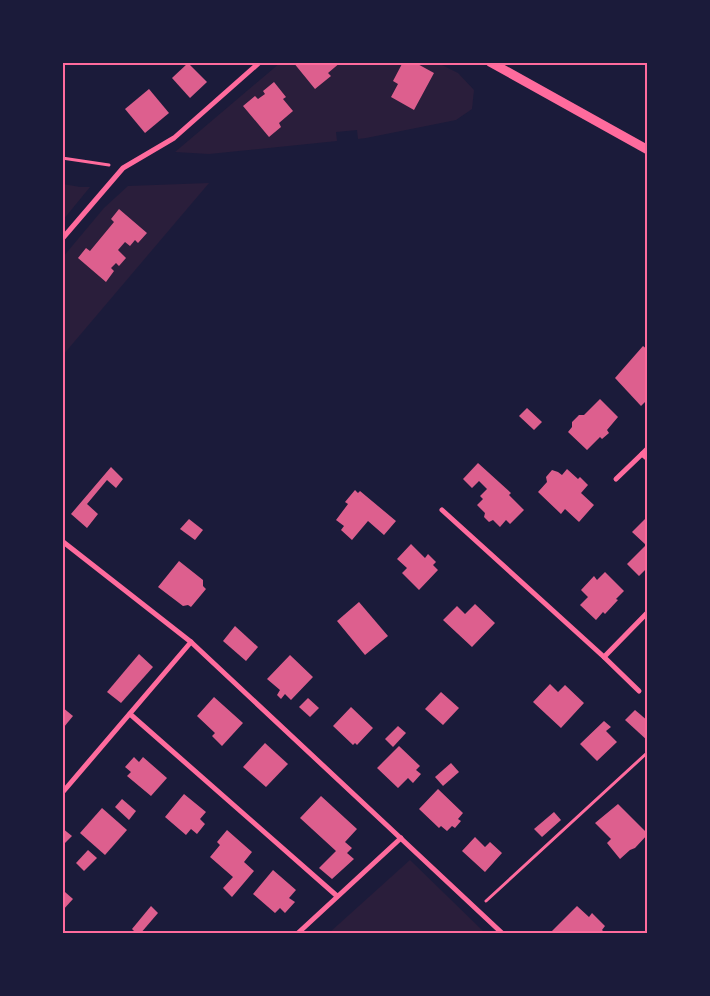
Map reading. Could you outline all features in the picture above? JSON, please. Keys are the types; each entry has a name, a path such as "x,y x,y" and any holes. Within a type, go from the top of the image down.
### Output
{"street":[{"path":"62,239 123,168 174,138 260,62"},
{"path":"490,62 648,150"},
{"path":"616,479 648,448"},
{"path":"642,454 648,459"},
{"path":"442,510 639,690"},
{"path":"62,540 191,642 503,934"},
{"path":"604,658 648,612"},
{"path":"62,793 191,642"},
{"path":"130,714 338,896"},
{"path":"297,934 401,838"}],"path":[{"path":"62,158 123,168"},
{"path":"477,909 648,752"}],"shaded area":[{"path":"280,63 438,63 458,73 474,90 472,109 456,120 366,138 358,139 357,130 336,132 337,141 209,154 175,152"},
{"path":"209,183 63,355 63,257 104,208 128,186"},
{"path":"63,184 90,187 63,220"},
{"path":"410,860 485,933 329,933"}],"building":[{"path":"293,62 341,62 328,73 331,76 315,89"},
{"path":"403,62 414,62 434,73 414,110 391,97 398,84 393,81"},
{"path":"188,63 207,82 190,98 172,78"},
{"path":"274,82 286,97 283,99 293,111 279,123 281,127 269,137 243,106 255,96 258,99 265,94 263,91"},
{"path":"149,89 169,113 145,133 125,109"},
{"path":"119,209 147,233 138,243 135,240 130,246 125,242 118,250 126,258 119,266 116,263 111,268 114,271 106,282 78,258 86,248 90,251 114,222 111,219"},
{"path":"643,346 648,350 648,399 641,406 615,378"},
{"path":"600,399 618,417 607,430 609,433 602,439 600,437 587,450 568,432 572,427 572,422 579,415 584,415"},
{"path":"527,408 542,422 534,430 519,416"},
{"path":"478,463 511,493 509,495 524,510 510,524 506,520 500,527 493,520 489,522 484,517 485,513 477,505 483,499 480,496 487,489 479,481 472,488 463,479"},
{"path":"111,467 123,479 116,488 107,480 87,504 98,514 87,528 71,514"},
{"path":"567,469 578,479 580,477 588,485 581,493 594,505 579,522 565,509 561,514 538,492 547,482 546,477 552,470 562,475"},
{"path":"355,490 358,493 360,491 396,521 384,535 368,521 352,540 341,530 344,526 336,520 348,504 345,502"},
{"path":"648,516 648,567 639,576 627,564 646,545 632,532"},
{"path":"189,519 203,530 195,540 180,529"},
{"path":"411,544 425,558 428,554 436,562 433,565 438,570 419,590 402,573 407,568 397,559"},
{"path":"179,561 203,580 203,586 206,589 191,607 188,605 183,606 158,587"},
{"path":"605,572 624,591 605,614 603,612 596,620 580,605 588,597 581,590 594,576 597,580"},
{"path":"359,602 388,636 365,655 337,621"},
{"path":"475,604 495,623 472,647 443,620 457,606 465,614"},
{"path":"235,626 258,647 246,661 223,641"},
{"path":"139,654 153,667 121,703 107,692"},
{"path":"290,655 313,677 291,700 285,694 281,699 277,695 280,690 267,679"},
{"path":"550,684 558,692 565,685 584,703 561,728 533,702"},
{"path":"441,692 459,708 443,725 425,709"},
{"path":"214,697 243,723 222,746 212,736 215,733 197,716"},
{"path":"308,698 319,708 310,717 299,707"},
{"path":"62,707 73,716 64,727 62,726"},
{"path":"351,707 373,728 357,745 355,743 353,745 333,726"},
{"path":"635,710 648,721 648,741 625,720"},
{"path":"604,721 611,727 606,731 617,742 597,761 580,744"},
{"path":"398,726 406,733 393,747 385,739"},
{"path":"265,743 288,764 266,787 243,767"},
{"path":"399,746 420,766 416,770 421,774 413,783 408,778 398,788 377,768"},
{"path":"134,757 139,762 143,757 167,778 151,796 127,776 131,772 125,767"},
{"path":"451,763 459,772 443,786 435,777"},
{"path":"438,789 463,813 458,819 461,821 455,828 452,826 447,831 441,826 439,828 419,809"},
{"path":"184,794 206,812 200,819 205,824 197,834 191,829 186,835 165,817"},
{"path":"321,796 357,829 345,842 352,848 347,853 354,859 332,879 319,868 336,851 300,818"},
{"path":"122,799 136,811 129,820 115,807"},
{"path":"618,804 648,834 635,848 620,859 607,843 611,839 595,823"},
{"path":"102,808 127,830 105,855 80,833"},
{"path":"554,812 561,820 542,837 534,829"},
{"path":"62,828 72,836 62,846"},
{"path":"227,830 252,852 244,862 254,871 232,897 223,888 233,877 210,857 220,845 217,842"},
{"path":"475,837 485,847 490,842 502,853 485,872 462,851"},
{"path":"88,850 97,858 84,871 76,863"},
{"path":"273,870 296,890 289,898 295,902 285,913 280,908 275,913 253,894"},
{"path":"65,892 73,899 62,911 62,894"},
{"path":"151,906 158,913 140,934 137,934 132,929"},
{"path":"577,906 589,917 592,913 605,926 602,930 606,934 555,934 552,931"}]}
